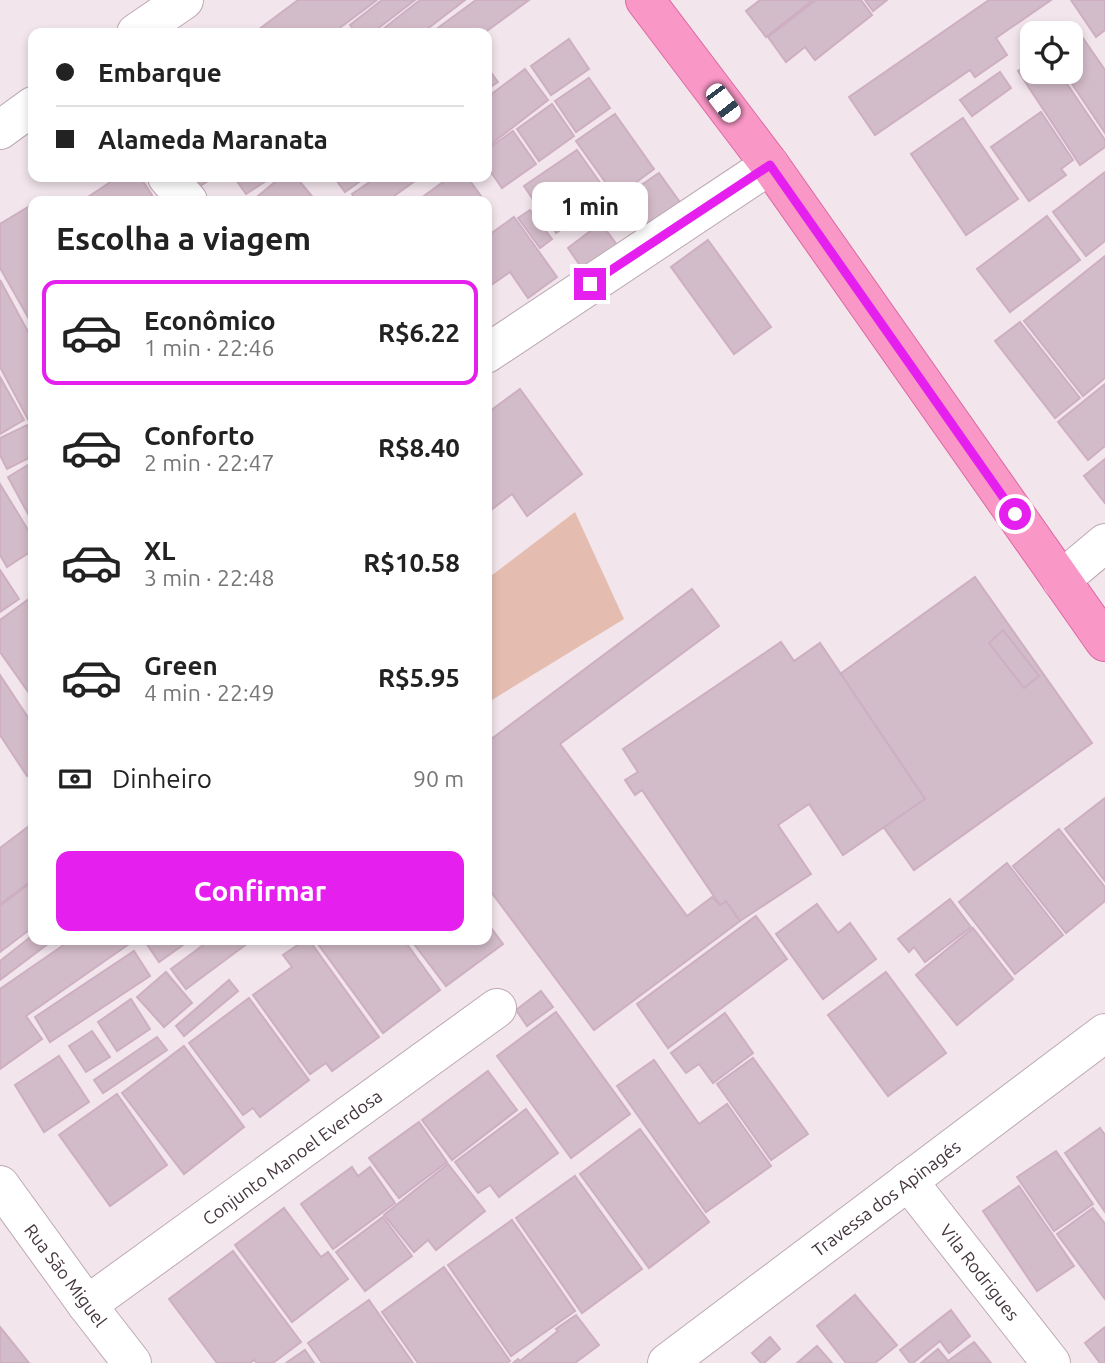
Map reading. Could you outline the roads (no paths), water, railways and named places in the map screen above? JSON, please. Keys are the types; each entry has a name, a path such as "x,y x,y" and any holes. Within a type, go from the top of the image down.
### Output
{"main road":[{"path":"645,0 770,165 1105,642"}],"street":[{"path":"143,28 184,0"},
{"path":"0,130 28,110"},
{"path":"492,350 770,165"},
{"path":"171,182 184,196"},
{"path":"1061,580 1105,543"},
{"name":"Conjunto Manoel Everdosa","path":"88,1305 497,1008"},
{"name":"Travessa dos Apinagés","path":"667,1363 1105,1033"},
{"name":"Vila Rodrigues","path":"908,1181 1051,1363"},
{"name":"Rua São Miguel","path":"0,1185 132,1363"}]}
